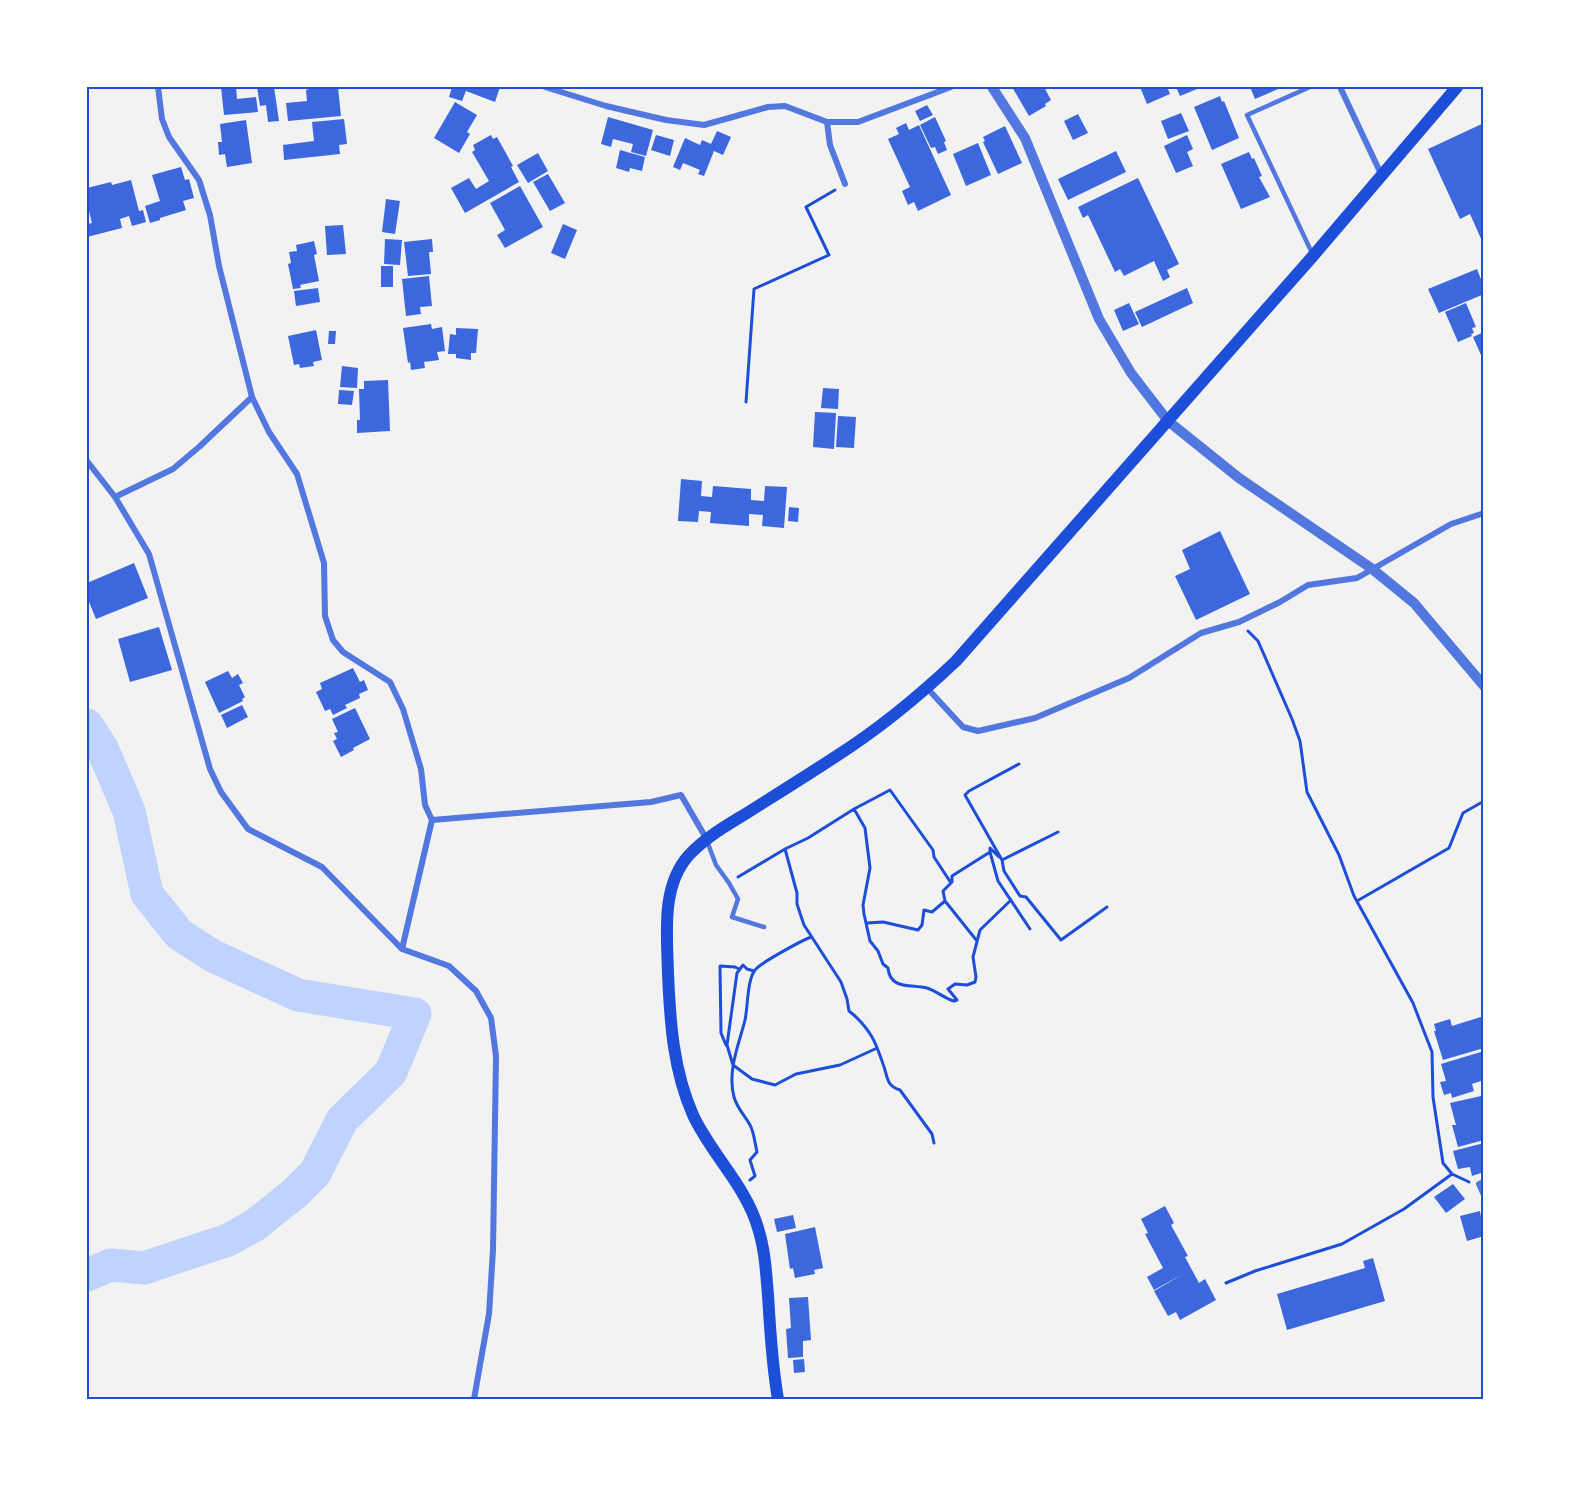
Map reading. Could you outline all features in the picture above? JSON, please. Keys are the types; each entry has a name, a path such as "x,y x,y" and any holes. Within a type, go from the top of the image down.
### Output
{"main road":[{"path":"778,1399 764,1249 750,1206 706,1138 683,1089 670,1021 667,933 668,904 676,875 687,857 706,838 837,756 894,716 927,688 983,632 1313,256 1457,87"}],"street":[{"path":"158,87 162,119 169,137 199,180 210,215 219,266 252,397 269,432 297,474 324,563 325,616 333,640 343,652 390,682 403,709 421,769 425,805 432,820 402,950"},
{"path":"545,87 606,106 666,120 704,125 768,107 785,106 827,123 858,122 951,87"},
{"path":"992,87 1025,138 1099,319 1131,373 1168,420 1239,478 1371,568 1414,603 1484,686"},
{"path":"1340,87 1382,176"},
{"path":"827,123 830,146 845,184"},
{"path":"114,497 173,468 252,397"},
{"path":"87,461 114,497 149,554 210,769 221,792 248,829 322,867 402,950 449,966 476,991 491,1018 496,1056 492,1261 489,1314 474,1399"},
{"path":"927,688 963,727 978,730 993,729 1035,718 1119,682 1201,633 1239,622 1308,585 1357,578 1451,524 1484,513"},
{"path":"432,820 651,802 681,795 706,838"},
{"path":"1482,1183 1484,1196"}],"lane":[{"path":"1310,87 1247,115 1313,256"},
{"path":"706,838 716,865 738,899 732,917 764,927"}],"path":[{"path":"746,402 754,289 829,255 806,207 845,184"},
{"path":"1239,622 1258,641 1300,741 1306,792 1339,855 1357,901 1413,1003 1432,1052 1433,1097 1443,1163 1452,1174 1462,1180 1482,1183"},
{"path":"1019,764 965,795 1002,860 1004,872 1020,896 1026,897 1061,940 1107,908"},
{"path":"729,883 890,790 933,850 934,857 951,883"},
{"path":"1357,901 1449,848 1463,813 1484,801"},
{"path":"854,809 865,828 870,868 863,904 870,941 888,968 889,976 895,982 926,988 954,1001 957,1000 948,989 955,984 967,985 975,982 973,957 980,930 1011,900"},
{"path":"1002,860 1058,832"},
{"path":"978,942 951,910 943,891 951,883 952,876 990,852 990,848 1002,860"},
{"path":"785,849 797,893 796,904 804,925 841,982 848,999 849,1011 858,1018 873,1039 885,1067 886,1079 892,1088 900,1090 932,1134 934,1143"},
{"path":"990,852 998,880 1030,929"},
{"path":"867,923 882,922 918,930 922,925 924,910 932,912 945,900"},
{"path":"739,1189 755,1176 750,1160 758,1152 752,1128 733,1096 732,1080 738,1040 745,1019 754,971 798,943 812,937"},
{"path":"727,1045 734,986 740,969 743,965 754,971"},
{"path":"740,969 720,966 722,1033 734,1065 757,1082 776,1085 796,1074 840,1065 876,1048"},
{"path":"1226,1283 1255,1271 1342,1244 1404,1209 1452,1174"}],"building":[{"path":"221,87 236,87 237,99 256,97 258,112 224,115"},
{"path":"257,87 274,87 279,121 268,122 266,105 260,106"},
{"path":"309,87 338,87 341,116 288,121 286,103 307,101 306,90"},
{"path":"452,87 500,87 495,102 466,91 462,101 449,97"},
{"path":"1012,87 1044,87 1051,100 1045,104 1046,106 1029,116"},
{"path":"1140,87 1167,87 1170,94 1147,104"},
{"path":"1176,87 1202,87 1180,96"},
{"path":"1250,87 1283,87 1255,99"},
{"path":"1220,96 1239,138 1212,150 1194,107"},
{"path":"455,102 477,115 467,132 470,134 459,153 434,138"},
{"path":"927,105 933,115 920,121 915,111"},
{"path":"1181,113 1189,131 1168,139 1161,121"},
{"path":"1078,114 1088,133 1073,140 1064,121"},
{"path":"608,117 653,130 646,156 631,152 633,144 613,139 611,147 601,144"},
{"path":"935,117 946,141 944,142 947,150 938,154 935,147 931,148 920,125"},
{"path":"344,119 347,144 339,145 340,154 284,160 283,145 314,141 312,122"},
{"path":"246,120 252,163 227,167 225,154 219,155 218,142 222,142 220,124"},
{"path":"906,123 909,130 919,125 951,195 918,211 914,202 908,205 902,191 910,187 888,139 899,134 896,128"},
{"path":"1484,123 1484,240 1482,241 1470,214 1460,219 1428,149"},
{"path":"1005,126 1022,163 998,174 983,142 985,141 983,137"},
{"path":"717,131 731,137 723,155 714,151 704,176 698,174 700,170 683,163 680,170 673,167 685,138 700,145 702,140 711,144"},
{"path":"491,135 493,139 497,137 519,182 465,213 451,188 469,178 476,189 489,181 472,152 475,150 473,145"},
{"path":"656,135 674,140 670,156 651,150"},
{"path":"1187,135 1193,149 1187,152 1193,166 1176,173 1164,146"},
{"path":"978,143 991,175 966,186 953,154"},
{"path":"620,150 645,157 642,171 630,168 629,172 616,168"},
{"path":"1116,151 1126,172 1068,200 1058,179"},
{"path":"1249,152 1252,159 1254,158 1262,176 1259,177 1270,197 1241,209 1221,164"},
{"path":"538,153 548,171 528,183 517,165"},
{"path":"181,167 185,180 189,179 194,198 183,201 186,210 150,223 145,206 160,201 152,175"},
{"path":"548,174 565,203 550,211 533,182"},
{"path":"1138,178 1179,264 1167,270 1170,277 1163,281 1154,261 1124,276 1120,269 1115,272 1088,215 1083,218 1078,207"},
{"path":"131,180 139,211 143,210 146,222 132,226 129,216 120,219 122,228 87,237 87,224 92,223 87,203 87,188"},
{"path":"520,186 543,227 505,248 497,235 505,230 490,203"},
{"path":"386,199 400,201 395,234 382,232"},
{"path":"563,224 577,230 565,259 551,253"},
{"path":"343,225 346,254 327,255 325,226"},
{"path":"385,239 402,240 400,265 384,264"},
{"path":"432,239 433,252 429,252 431,274 408,276 404,242"},
{"path":"314,241 319,281 293,289 288,264 291,263 289,252 297,251 296,245"},
{"path":"381,266 393,266 393,287 381,287"},
{"path":"1477,269 1484,287 1484,294 1439,313 1428,289"},
{"path":"429,276 432,306 420,307 421,314 406,316 402,279"},
{"path":"318,288 320,302 296,306 294,291"},
{"path":"1187,288 1193,303 1142,327 1135,312"},
{"path":"1129,303 1139,324 1123,331 1114,310"},
{"path":"1466,303 1476,327 1472,328 1474,333 1471,334 1472,336 1458,342 1445,312"},
{"path":"431,324 432,329 442,327 445,351 437,352 439,360 424,362 425,368 411,370 403,328"},
{"path":"456,328 478,329 476,353 471,353 471,360 456,358 456,354 448,354 450,334 456,335"},
{"path":"316,330 322,360 313,362 314,366 300,368 299,364 294,365 288,336"},
{"path":"329,331 336,331 335,344 328,344"},
{"path":"1484,332 1484,362 1473,337"},
{"path":"342,366 358,368 357,388 340,387"},
{"path":"388,380 390,431 357,433 357,420 360,420 359,389 364,389 364,381"},
{"path":"823,388 839,389 838,409 821,408"},
{"path":"339,390 354,391 352,405 338,404"},
{"path":"815,412 836,413 834,449 813,447"},
{"path":"838,416 856,417 854,448 836,447"},
{"path":"681,479 702,481 701,496 712,497 713,486 751,489 751,500 764,501 765,486 787,487 784,528 762,526 763,515 749,514 749,526 710,523 711,512 699,511 698,522 678,521"},
{"path":"789,507 799,508 798,522 788,521"},
{"path":"1220,531 1250,594 1196,620 1175,576 1190,569 1182,550"},
{"path":"134,563 148,598 96,619 87,597 87,583"},
{"path":"159,627 172,670 130,682 118,639"},
{"path":"353,668 360,682 364,680 368,690 359,694 360,698 345,705 347,708 333,715 330,709 325,711 316,692 322,689 320,683"},
{"path":"228,671 232,678 238,674 243,683 239,685 245,697 243,701 219,713 205,682"},
{"path":"242,705 248,717 227,728 221,715"},
{"path":"355,708 370,739 341,757 333,741 337,739 334,733 338,732 332,719"},
{"path":"1484,1016 1484,1048 1443,1060 1434,1024 1450,1019 1452,1026"},
{"path":"1484,1051 1484,1080 1472,1084 1474,1091 1452,1098 1451,1093 1444,1095 1440,1082 1446,1081 1441,1064"},
{"path":"1481,1096 1484,1101 1484,1140 1458,1147 1452,1125 1456,1125 1450,1103"},
{"path":"1484,1143 1484,1172 1472,1176 1470,1167 1458,1169 1453,1151"},
{"path":"1453,1184 1465,1199 1446,1213 1434,1197"},
{"path":"1165,1206 1174,1223 1171,1225 1188,1256 1185,1257 1199,1283 1205,1279 1216,1300 1180,1320 1176,1312 1168,1316 1154,1291 1185,1273 1154,1290 1147,1277 1163,1268 1145,1234 1148,1233 1141,1219"},
{"path":"1480,1211 1484,1236 1467,1241 1460,1216"},
{"path":"793,1215 796,1228 777,1232 774,1219"},
{"path":"815,1227 823,1268 814,1270 815,1274 795,1278 793,1268 790,1269 785,1234"},
{"path":"1373,1258 1385,1301 1287,1330 1277,1294 1365,1268 1363,1261"},
{"path":"808,1297 811,1340 803,1341 803,1357 788,1358 786,1329 791,1328 789,1298"},
{"path":"804,1359 805,1372 794,1373 793,1360"}],"waterway":[{"path":"87,725 102,748 129,811 147,894 179,934 213,956 298,995 415,1014 391,1072 342,1120 315,1173 295,1193 255,1225 228,1240 144,1268 111,1265 87,1275"}]}
